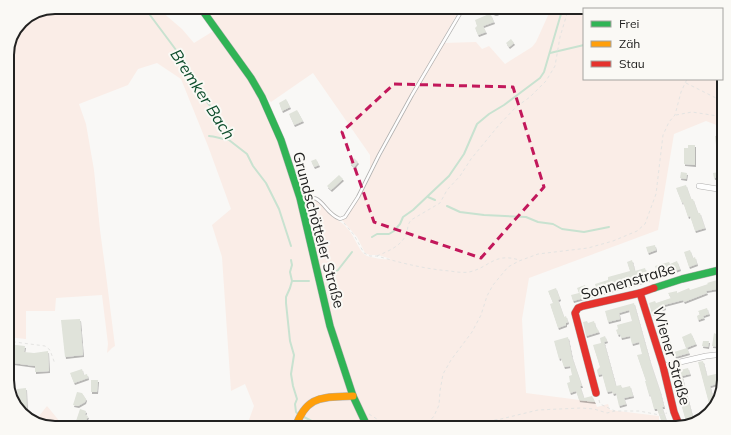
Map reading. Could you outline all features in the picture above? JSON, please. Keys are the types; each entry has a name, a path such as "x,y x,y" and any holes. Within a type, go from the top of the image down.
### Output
{"main road":[{"name":"Grundschötteler Straße","path":"205,14 236,55 262,97 281,140 300,198 330,326 353,396 365,421"},
{"name":"Sonnenstraße","path":"596,393 575,313 576,311 583,306 717,271"},
{"name":"Wiener Straße","path":"640,292 663,366 678,421"},
{"path":"297,421 299,414 306,405 315,400 353,396"}],"street":[{"path":"699,186 717,189"},
{"path":"663,366 717,355"}],"lane":[{"path":"300,198 308,196 315,197 334,216 340,219 345,217 358,198 379,155 412,95 460,14"}],"path":[{"path":"377,256 397,246 406,235 408,223 411,220 440,203 447,190 460,176 471,159 499,125 516,107 530,97 546,81 555,66 560,37 567,14"},
{"path":"430,421 439,406 443,374 451,360 472,332 481,315 487,296 493,285 508,267 519,260 538,254 588,248 613,241 637,231 645,224 656,194 663,135 669,122 675,115 687,80"},
{"path":"686,83 717,98"},
{"path":"675,115 692,112 717,116"},
{"path":"340,219 354,235 364,253 370,256 377,256 424,268 458,272 469,272 493,261 504,258 519,260"},
{"path":"14,342 44,346 50,350 55,364"},
{"path":"596,393 600,404 615,411"},
{"path":"489,421 538,410 581,408 594,409 607,413 615,411 660,415 674,412"},
{"path":"368,413 380,421"}],"highlighted area":[{"path":"394,84 513,87 544,187 481,258 374,222 342,132"}],"shaded area":[{"path":"55,14 164,14 182,29 194,43 215,30 235,55 281,140 333,326 303,198 312,197 320,202 344,225 364,254 369,257 391,259 365,253 357,237 341,219 343,219 359,198 412,96 443,43 476,42 482,49 489,46 505,64 532,47 536,42 549,14 583,14 583,80 717,80 717,125 706,121 674,134 658,230 529,278 522,319 526,393 595,402 597,407 608,404 610,410 659,416 659,421 249,421 254,406 245,384 231,391 222,257 212,225 231,209 181,79 157,63 138,69 128,85 79,104 86,124 94,170 115,346 107,353 108,344 102,295 56,298 55,311 26,311 26,339 14,338 14,52 15,44 22,30 34,19 39,17"},
{"path":"210,14 457,14 370,171 370,155 313,73 271,102 265,96"},
{"path":"47,406 59,421 49,421 38,418"}],"building":[{"path":"489,14 494,22 483,26 486,32 478,35 475,28 477,26 475,20"},
{"path":"511,39 514,43 509,47 506,43"},
{"path":"286,99 290,107 282,111 279,103"},
{"path":"297,110 303,121 294,125 289,114"},
{"path":"715,136 717,136 717,154"},
{"path":"688,145 695,145 695,165 684,164 684,148 688,148"},
{"path":"354,158 358,162 354,167 350,163"},
{"path":"316,159 319,165 314,167 311,161"},
{"path":"681,172 687,173 686,179 680,178"},
{"path":"717,172 717,177 714,178 713,173"},
{"path":"339,175 343,179 331,190 327,186"},
{"path":"686,185 698,213 700,213 705,228 695,231 690,216 688,217 676,188"},
{"path":"655,245 656,250 648,253 646,247"},
{"path":"690,250 693,258 695,257 697,264 689,267 684,252"},
{"path":"632,260 635,271 645,268 649,280 573,301 571,295 579,293 577,288 585,285 587,291 596,288 595,284 608,280 608,277 630,271 627,262"},
{"path":"677,261 680,269 659,277 655,266 669,262 670,264"},
{"path":"717,280 717,289 706,291 707,293 684,302 683,300 664,305 665,308 652,314 649,303 655,301 656,303 671,298 668,293 677,291 677,293 689,288 690,290 708,284 707,283"},
{"path":"556,288 560,299 558,300 564,317 566,316 568,322 566,325 558,328 550,304 553,303 548,291"},
{"path":"634,303 660,391 664,407 662,407 667,421 661,421 657,409 654,409 650,394 649,395 637,355 642,354 639,342 632,344 630,336 621,338 620,334 618,335 616,330 618,329 617,325 632,321 629,310 619,313 620,319 608,322 605,311"},
{"path":"707,308 709,314 698,320 697,316 700,314 698,311"},
{"path":"80,319 83,355 65,357 61,320"},
{"path":"587,321 588,323 594,321 599,332 586,336 583,322"},
{"path":"665,323 672,349 664,351 657,325"},
{"path":"717,328 717,346 712,346 714,333 716,334"},
{"path":"691,333 696,344 686,348 682,337"},
{"path":"605,336 607,341 604,342 616,386 621,385 622,388 630,386 633,396 624,398 626,404 619,406 616,393 613,394 612,391 607,392 602,374 598,375 597,370 600,367 593,345 601,343 600,338"},
{"path":"568,337 572,357 582,386 580,386 584,398 592,396 595,402 578,400 576,391 570,393 567,383 570,382 569,376 572,375 570,366 564,367 561,358 559,359 554,341"},
{"path":"703,341 709,341 708,347 702,346"},
{"path":"14,345 25,346 24,352 34,353 48,351 49,371 35,372 35,366 14,363"},
{"path":"687,348 689,353 675,357 674,352"},
{"path":"703,361 707,376 717,374 717,384 710,386 713,399 709,405 698,362"},
{"path":"688,368 690,374 682,376 693,418 687,420 686,420 672,372"},
{"path":"82,369 84,375 87,374 88,378 74,383 70,373"},
{"path":"91,380 98,380 97,392 91,392"},
{"path":"26,388 27,410 19,401 17,389"},
{"path":"77,392 82,393 86,399 85,402 78,406 73,405"},
{"path":"80,409 86,411 85,415 88,416 86,421 76,421"}],"waterway":[{"name":"Bremker Bach","path":"149,14 185,62 207,102 222,120 229,140 247,154 253,166 266,183 279,209 291,246"},
{"path":"372,237 377,234 389,234 394,231 400,224 403,217 413,210 449,176 464,154 477,124 540,78 544,72 561,14"},
{"path":"550,53 583,45"},
{"path":"209,136 229,140"},
{"path":"428,197 435,200"},
{"path":"447,206 460,212 526,217 538,222 553,224 562,229 584,232 609,227"},
{"path":"330,275 338,270 352,252"},
{"name":"Bremker Bach","path":"291,260 292,265 290,272 292,281 286,297 286,303 290,341 294,355 291,374 297,399 295,404 296,412 298,414"},
{"path":"292,281 309,281"},
{"name":"Bremker Bach","path":"302,416 312,421"}],"traffic: fast":[{"path":"205,14 251,78 262,97 281,140 300,198 330,326 353,396 365,421"},
{"path":"654,288 682,279 717,271"}],"traffic: slow":[{"path":"298,421 310,403 324,398 353,396"}],"traffic: jam":[{"path":"596,393 575,313 578,308 583,306 640,293 654,288"},
{"path":"640,293 663,366 678,421"}]}
